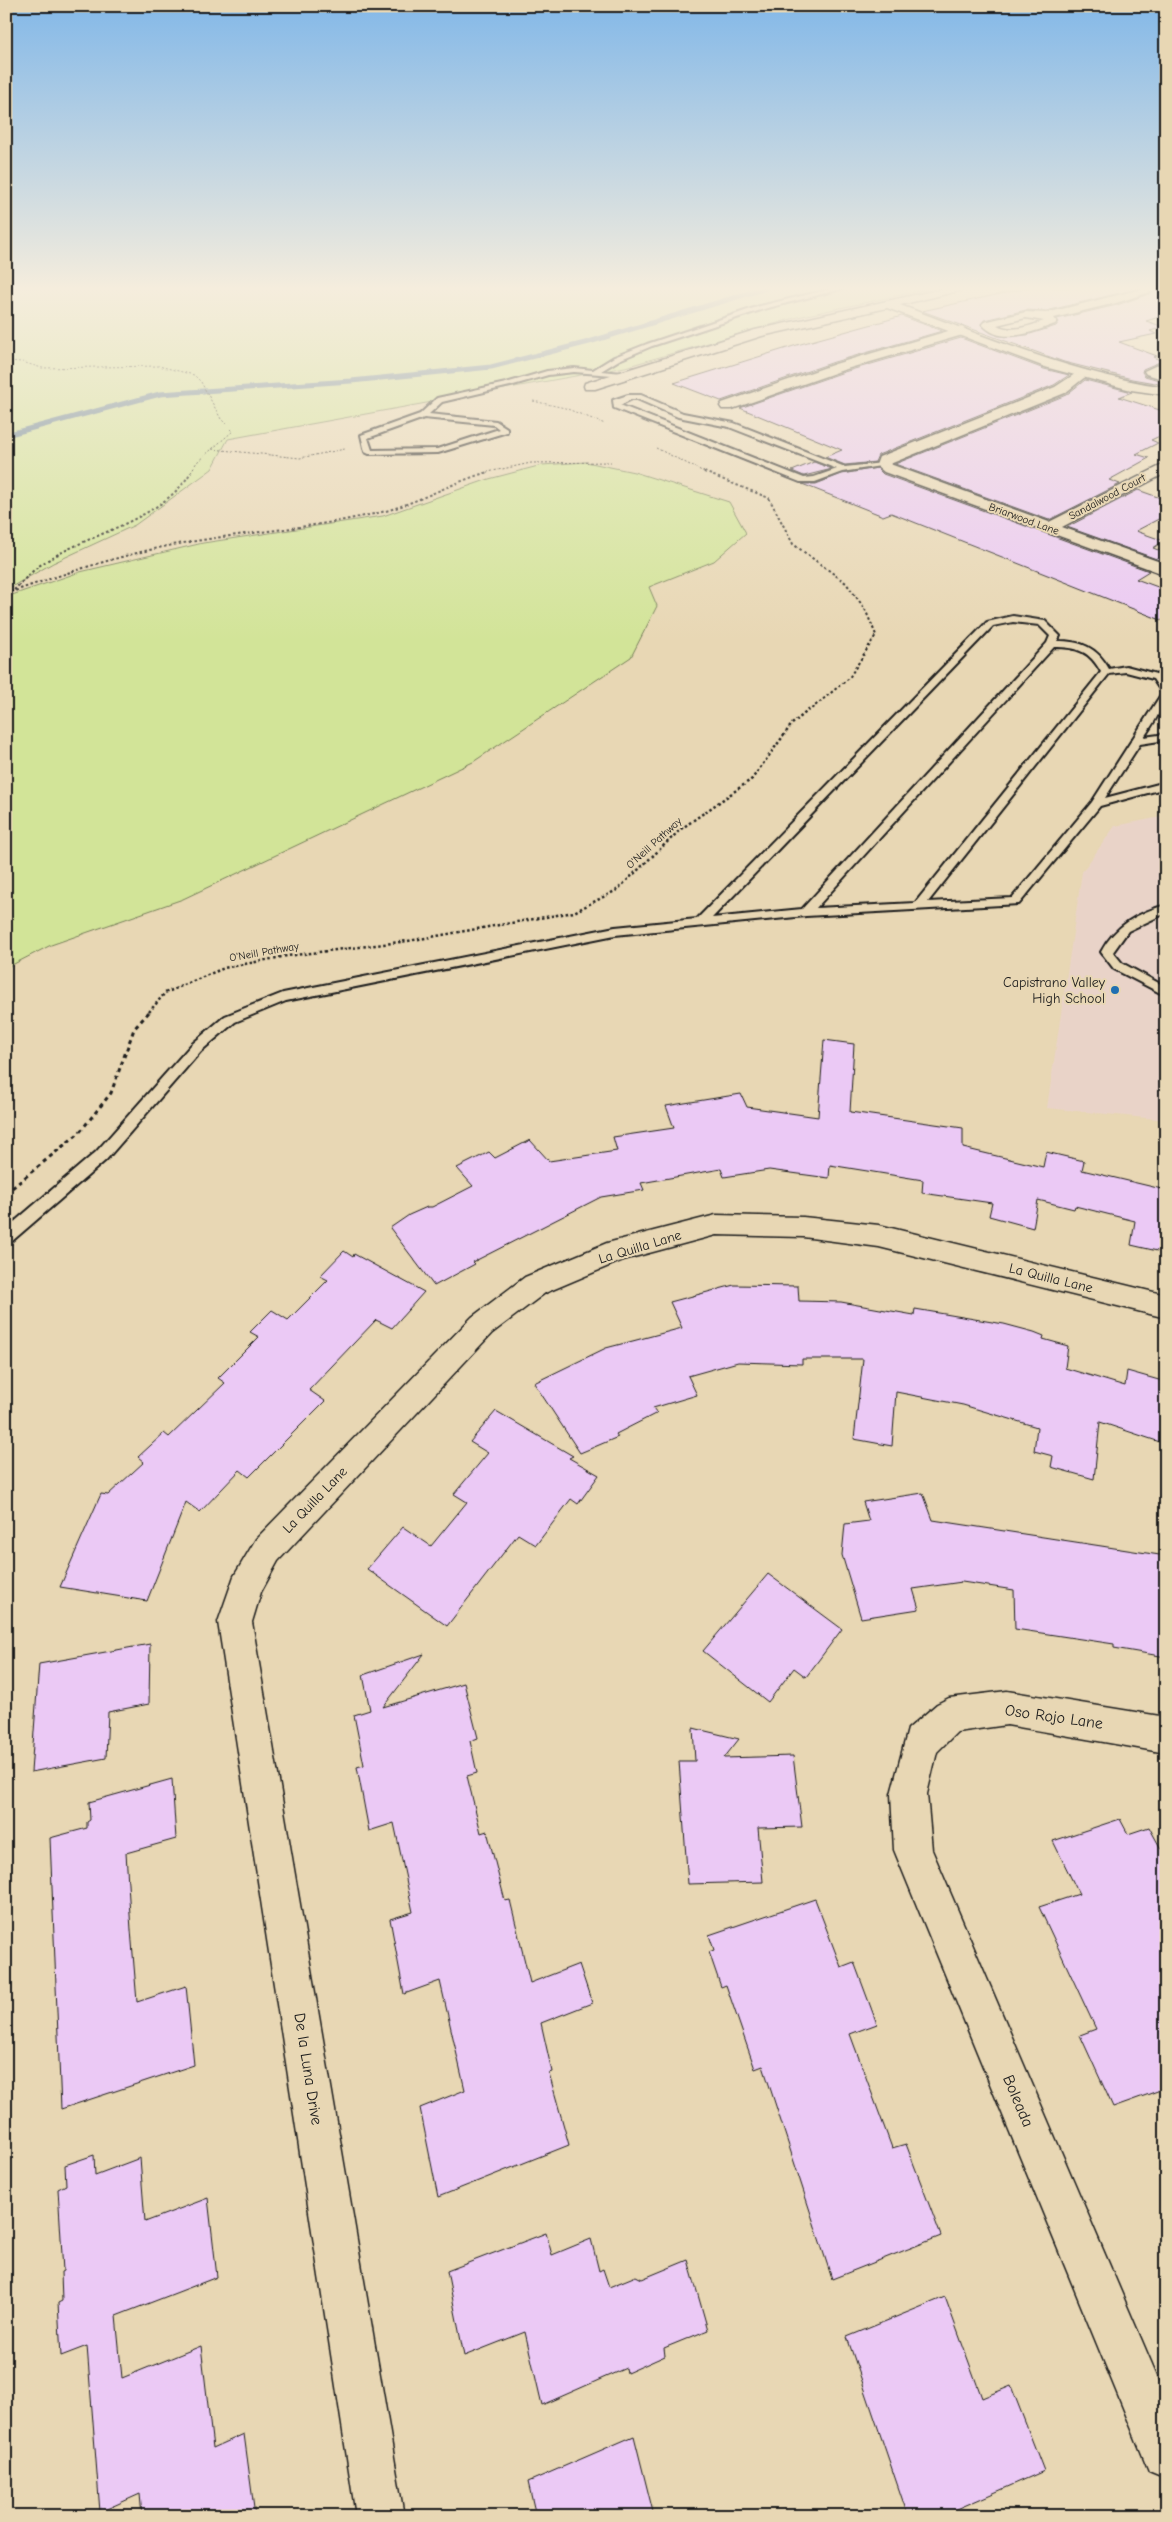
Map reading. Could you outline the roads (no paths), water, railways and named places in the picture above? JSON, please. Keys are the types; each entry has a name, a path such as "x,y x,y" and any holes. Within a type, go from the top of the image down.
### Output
{"street":[{"path":"883,465 884,460 1021,406"},
{"name":"Briarwood Lane","path":"883,465 889,469 1166,570"},
{"name":"Sandalwood Court","path":"1049,528 1166,466"},
{"name":"La Quilla Lane","path":"235,1622 246,1587 267,1550 482,1325 534,1286 616,1251 716,1225 802,1227 879,1236 1166,1307"},
{"name":"De la Luna Drive","path":"235,1622 380,2516"},
{"name":"Oso Rojo Lane","path":"921,1742 949,1716 1007,1708 1166,1734"},
{"name":"Boleada","path":"921,1742 909,1794 913,1850 1166,2454"}],"lane":[{"path":"422,416 496,423 504,430 438,451 369,452 364,437 422,416 434,406"},
{"path":"620,406 803,480 816,481 844,469 883,465"},
{"path":"658,406 681,415 731,425 844,469"},
{"path":"709,420 727,406"},
{"path":"700,923 990,624 1013,619 1042,623 1055,636 1051,644 806,912"},
{"path":"1051,644 1075,644 1098,655 1106,672"},
{"path":"6,1238 101,1156 177,1067 196,1048 230,1019 283,997 616,930 806,912 1016,901 1096,804 1166,693 1161,678 1126,669 1106,672 919,905"},
{"path":"1136,741 1166,737"},
{"path":"1096,804 1166,785"},
{"path":"1166,909 1129,923 1114,935 1107,952 1118,966 1166,992"}],"waterway":[{"path":"6,435 116,406"}],"place":[{"name":"Capistrano Valley High School","path":"1115,990"}]}
